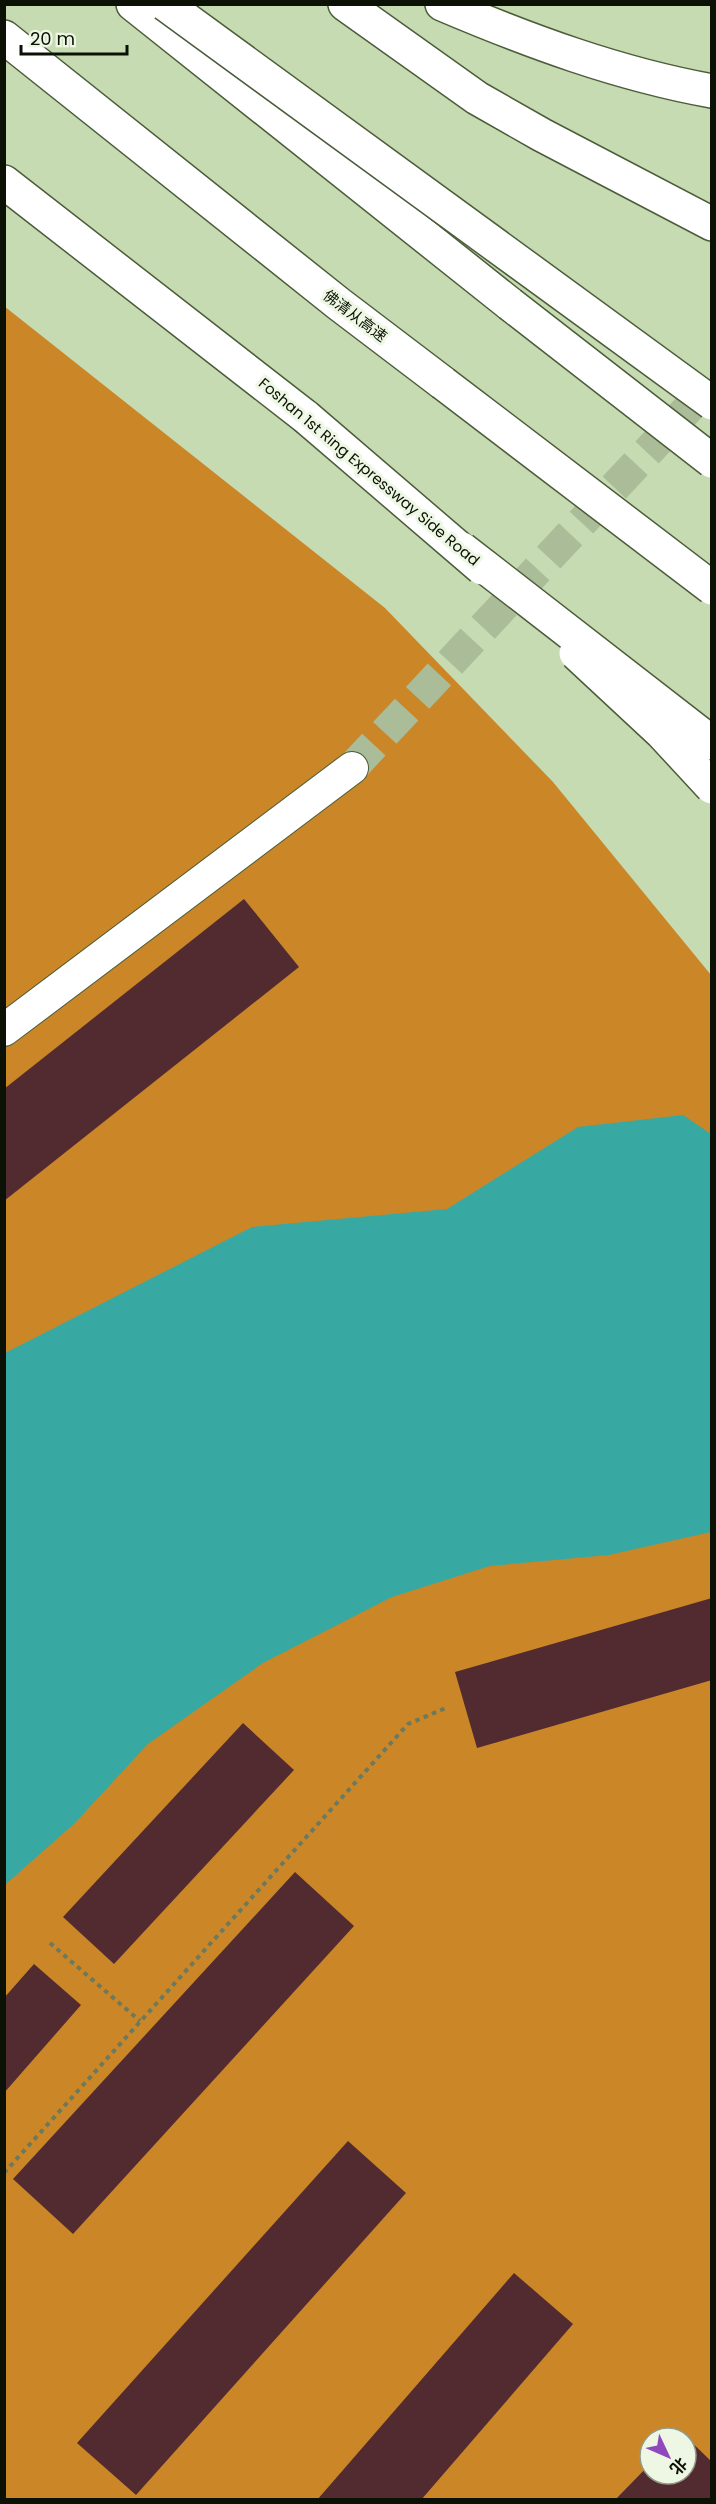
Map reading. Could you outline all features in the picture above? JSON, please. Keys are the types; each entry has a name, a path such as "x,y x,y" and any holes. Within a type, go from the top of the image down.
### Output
{"main road":[{"path":"133,4 711,461"},
{"path":"165,4 711,403"},
{"path":"345,4 477,98 711,224"},
{"path":"441,4 564,53 673,84 711,91"},
{"name":"佛清从高速","path":"4,37 339,304 711,588"},
{"name":"Foshan 1st Ring Expressway Side Road","path":"4,182 306,417 462,549 662,733 711,787"},
{"path":"462,549 711,743"}],"street":[{"path":"4,1029 352,768"}],"path":[{"path":"4,2173 408,1724 446,1708"},
{"path":"50,1944 140,2021"}],"shaded area":[{"path":"4,306 385,608 553,782 711,975 711,2499 5,2499"}],"water":[{"path":"683,1115 711,1134 711,1532 609,1555 490,1566 392,1597 263,1663 148,1744 75,1823 5,1885 5,1353 252,1227 447,1209 578,1127"}],"building":[{"path":"244,899 299,967 4,1201 4,1089"},
{"path":"712,1598 712,1680 477,1748 455,1672"},
{"path":"243,1723 294,1770 114,1964 63,1917"},
{"path":"295,1872 354,1926 73,2234 13,2179"},
{"path":"34,1964 81,2005 4,2093 4,1998"},
{"path":"348,2141 406,2193 136,2495 77,2443"},
{"path":"514,2273 573,2324 421,2500 317,2500"},
{"path":"698,2448 712,2462 712,2498 615,2500 638,2476 638,2486 698,2486"}],"tunnel":[{"path":"352,768 712,383"}]}
